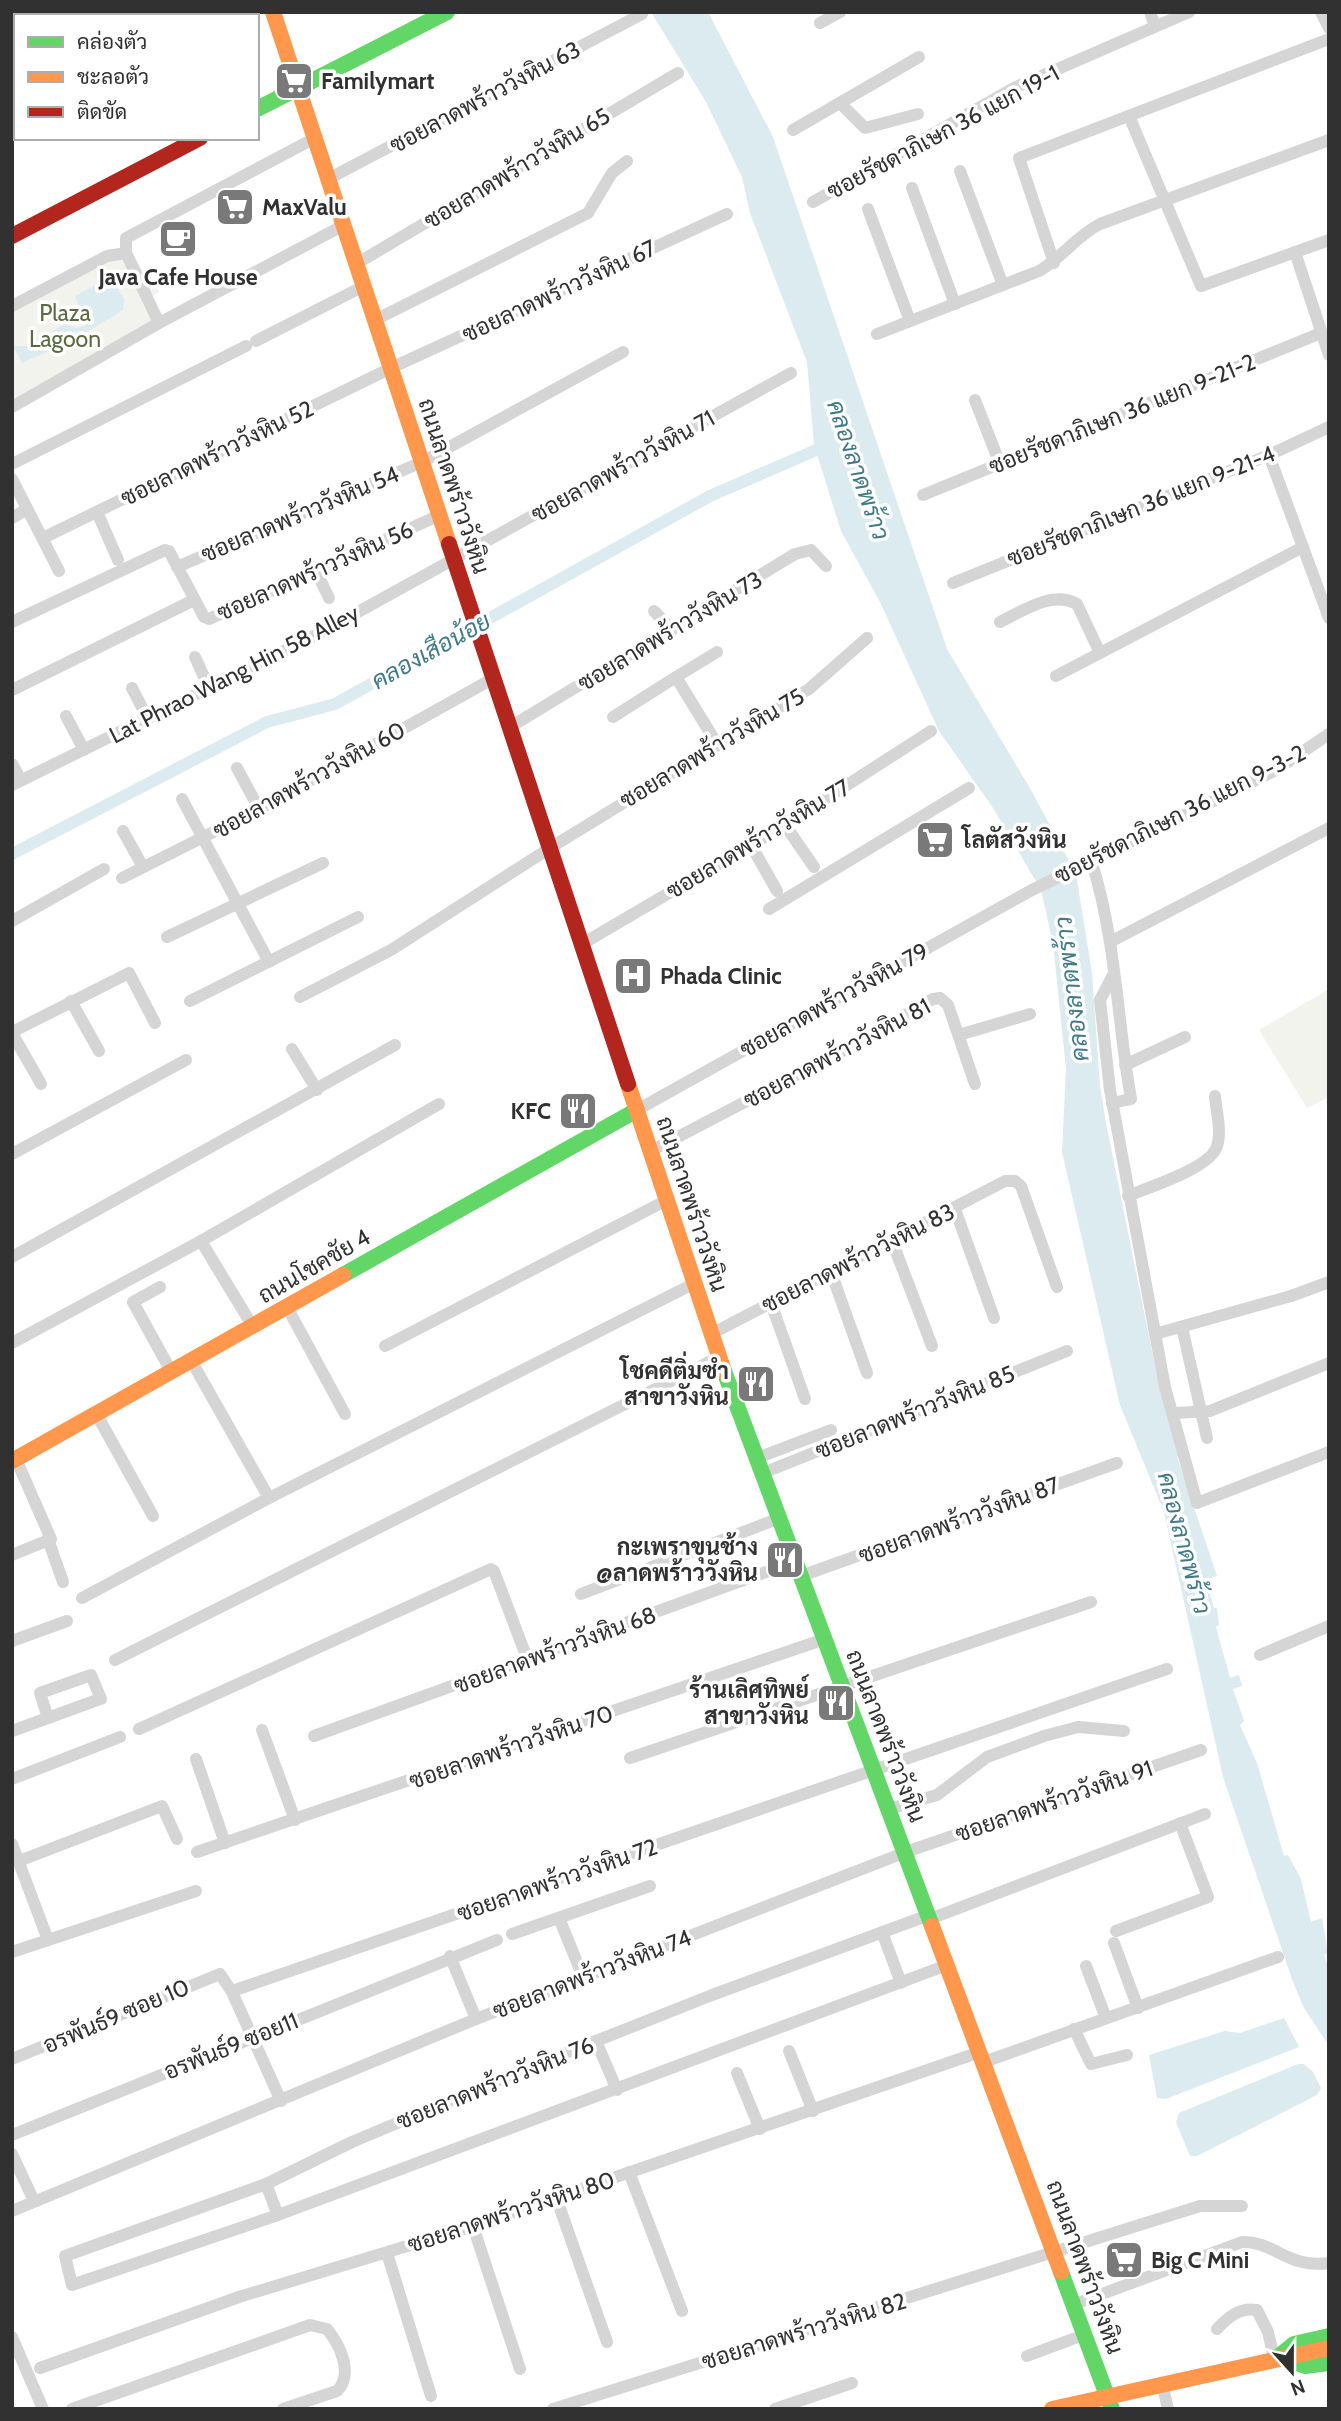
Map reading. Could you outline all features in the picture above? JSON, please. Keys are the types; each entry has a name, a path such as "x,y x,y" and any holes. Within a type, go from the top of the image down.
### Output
{"main road":[{"name":"ถนนลาดพร้าววังหิน","path":"273,12 719,1357 1110,2402"},
{"path":"259,108 447,12"},
{"path":"12,236 196,140"},
{"name":"ถนนโชคชัย 4","path":"14,1460 637,1110"},
{"path":"1280,2357 1282,2351 1298,2343 1329,2336"},
{"path":"1052,2409 1110,2402 1162,2383 1329,2348"},
{"path":"1280,2357 1306,2366 1329,2362"}],"street":[{"path":"820,23 840,12"},
{"path":"1150,12 1155,26"},
{"name":"ซอยรัชดาภิเษก 36 แยก 19-1","path":"813,202 1014,88 1189,12"},
{"path":"1321,12 1329,28"},
{"name":"ซอยลาดพร้าววังหิน 63","path":"328,179 642,14"},
{"path":"1054,263 1018,158 1329,39"},
{"path":"793,130 919,57"},
{"name":"ซอยลาดพร้าววังหิน 65","path":"356,264 678,73"},
{"path":"841,104 864,128 918,114"},
{"path":"1129,116 1201,286 1329,240"},
{"path":"159,323 126,253 124,244 131,233 315,138"},
{"path":"877,334 1054,263 1090,229 1329,140"},
{"path":"375,320 587,214 612,173 627,161"},
{"path":"960,171 1003,285"},
{"path":"912,188 955,304"},
{"path":"868,209 910,321"},
{"name":"ซอยลาดพร้าววังหิน 67","path":"391,368 727,214"},
{"path":"12,407 159,323 344,225"},
{"path":"1295,252 1329,355"},
{"path":"12,306 107,256 126,253"},
{"path":"12,464 364,286"},
{"name":"ซอยรัชดาภิเษก 36 แยก 9-21-2","path":"923,495 1321,332"},
{"name":"ซอยลาดพร้าววังหิน 54","path":"177,567 422,462 623,352"},
{"name":"ซอยลาดพร้าววังหิน 52","path":"43,538 391,368"},
{"name":"ซอยลาดพร้าววังหิน 71","path":"455,560 791,373"},
{"path":"975,400 1000,464"},
{"name":"ซอยรัชดาภิเษก 36 แยก 9-21-4","path":"953,583 1269,455 1329,427"},
{"path":"1269,455 1329,618"},
{"path":"12,478 59,571"},
{"path":"12,518 27,509"},
{"path":"96,512 118,560"},
{"name":"ซอยลาดพร้าววังหิน 56","path":"12,622 165,550 169,551 204,617 209,619 440,515"},
{"path":"1056,677 1303,547"},
{"name":"ซอยลาดพร้าววังหิน 73","path":"510,727 795,554 811,550 826,566"},
{"name":"Lat Phrao Wang Hin 58 Alley","path":"16,782 210,690 455,560"},
{"path":"316,571 329,598"},
{"path":"1000,622 1038,603 1053,599 1071,600 1077,604 1100,653"},
{"path":"12,690 194,600"},
{"path":"654,611 671,630"},
{"name":"ซอยลาดพร้าววังหิน 75","path":"300,998 391,950 550,848 809,689 867,638"},
{"path":"613,718 717,652"},
{"path":"195,657 210,690"},
{"path":"676,677 717,744"},
{"name":"ซอยลาดพร้าววังหิน 60","path":"122,878 259,809 494,678"},
{"path":"132,688 148,719"},
{"path":"66,716 84,750"},
{"name":"ซอยลาดพร้าววังหิน 77","path":"582,944 785,825 931,732"},
{"name":"ซอยรัชดาภิเษก 36 แยก 9-3-2","path":"1030,891 1276,770 1329,734"},
{"path":"12,764 16,782"},
{"path":"237,768 259,809"},
{"path":"769,909 969,788"},
{"path":"182,799 269,962"},
{"path":"785,825 814,867"},
{"path":"1110,942 1329,828"},
{"path":"123,831 143,867"},
{"path":"751,845 777,891"},
{"path":"1091,860 1102,894 1131,1099 1112,1103"},
{"path":"167,937 323,863"},
{"path":"12,921 104,869"},
{"name":"ซอยลาดพร้าววังหิน 79","path":"637,1110 1030,891"},
{"path":"190,1001 358,917"},
{"path":"41,1084 12,1032 129,973 155,1023"},
{"path":"1113,975 1101,1000 1112,1103 1165,1387 1175,1413 1198,1503 1329,1452"},
{"name":"ซอยลาดพร้าววังหิน 81","path":"651,1151 850,1047 933,999 940,998 948,1005 975,1084"},
{"path":"71,1001 99,1051"},
{"path":"959,1035 1030,1014"},
{"path":"1125,1065 1185,1037"},
{"path":"12,1257 395,1045"},
{"path":"292,1049 317,1090"},
{"path":"12,1154 186,1060"},
{"path":"1128,1196 1198,1166 1212,1156 1219,1133 1215,1096"},
{"path":"12,1343 201,1241 439,1104"},
{"name":"ซอยลาดพร้าววังหิน 83","path":"711,1334 1005,1181 1015,1181 1021,1186 1057,1287"},
{"path":"385,1346 667,1200"},
{"path":"955,1209 994,1318"},
{"path":"201,1241 253,1327"},
{"path":"892,1241 932,1346"},
{"path":"831,1272 867,1373"},
{"path":"1155,1334 1282,1299 1329,1282"},
{"path":"82,1598 269,1499 695,1283"},
{"path":"160,1287 133,1302 172,1373"},
{"path":"771,1303 805,1399"},
{"path":"287,1307 345,1415"},
{"path":"1182,1327 1207,1438"},
{"name":"ซอยลาดพร้าววังหิน 85","path":"760,1466 1067,1351"},
{"path":"115,1660 719,1357"},
{"path":"192,1362 269,1499"},
{"path":"1175,1413 1202,1412 1329,1363"},
{"path":"97,1415 153,1516"},
{"path":"760,1466 831,1430"},
{"path":"14,1460 51,1539 63,1582"},
{"name":"ซอยลาดพร้าววังหิน 87","path":"799,1568 1117,1463"},
{"path":"582,1594 780,1518"},
{"path":"12,1555 50,1542"},
{"name":"ซอยลาดพร้าววังหิน 68","path":"314,1736 799,1568"},
{"path":"139,1729 491,1569 528,1661"},
{"path":"630,1758 1091,1602"},
{"path":"12,1641 67,1621"},
{"path":"1260,1655 1329,1626"},
{"name":"ซอยลาดพร้าววังหิน 70","path":"197,1852 825,1639"},
{"name":"ซอยลาดพร้าววังหิน 72","path":"238,1989 1167,1669"},
{"path":"12,1731 101,1699 90,1675 40,1693 48,1718"},
{"path":"889,1809 937,1795 987,1757 1044,1736 1078,1727 1124,1731"},
{"path":"262,1730 295,1820"},
{"path":"12,1779 120,1737"},
{"name":"ซอยลาดพร้าววังหิน 91","path":"906,1852 1201,1750"},
{"path":"196,1759 225,1843"},
{"path":"19,1861 162,1806 177,1839"},
{"name":"ซอยลาดพร้าววังหิน 76","path":"947,1965 278,2215 73,2286 64,2257 265,2184 352,2142 596,2041 1205,1814"},
{"path":"1138,2008 1115,1937 1208,1897 1181,1824"},
{"path":"12,1844 48,1940"},
{"name":"ซอยลาดพร้าววังหิน 74","path":"12,2211 476,2019 906,1852"},
{"path":"512,1934 650,1886"},
{"path":"12,1952 195,1891"},
{"path":"559,1918 583,1977"},
{"path":"882,1933 901,1983"},
{"name":"อรพันธ์9 ซอย11","path":"12,2135 450,1956 497,1940"},
{"path":"450,1956 476,2019"},
{"name":"ซอยลาดพร้าววังหิน 80","path":"40,2368 239,2297 473,2226 813,2111 1138,2008 1278,1957"},
{"path":"1086,1966 1106,2018"},
{"name":"อรพันธ์9 ซอย 10","path":"12,2059 220,1974 251,2037"},
{"path":"1074,2029 1091,2064 1127,2055"},
{"path":"251,2037 281,2101"},
{"path":"596,2041 617,2090"},
{"path":"789,2051 813,2111"},
{"path":"737,2073 760,2129"},
{"path":"12,2154 34,2201"},
{"path":"629,2172 682,2311"},
{"path":"265,2184 278,2215"},
{"path":"556,2197 607,2342"},
{"name":"ซอยลาดพร้าววังหิน 82","path":"553,2409 1199,2206 1242,2207"},
{"path":"473,2226 520,2369"},
{"path":"1075,2304 1242,2242 1259,2245 1309,2266 1329,2263"},
{"path":"387,2253 432,2396"},
{"path":"1217,2329 1227,2318 1246,2308 1257,2310 1280,2357"},
{"path":"72,2409 310,2325 327,2329 347,2370 344,2385 329,2394 283,2409"},
{"path":"1027,2356 1086,2334"},
{"path":"14,2346 43,2409"},
{"path":"778,2408 852,2383"},
{"path":"1162,2383 1168,2409"}],"green space":[{"name":"Plaza Lagoon","path":"128,243 149,283 153,281 159,292 152,296 163,317 12,403 12,306"},
{"path":"1329,989 1329,1097 1307,1108 1259,1030"}],"water":[{"name":"คลองลาดพร้าว","path":"651,12 708,12 773,137 947,649 1031,790 1076,874 1092,973 1100,1086 1158,1381 1181,1454 1177,1457 1217,1576 1211,1578 1212,1586 1208,1588 1214,1608 1217,1608 1219,1625 1216,1627 1230,1678 1239,1675 1242,1686 1233,1689 1244,1721 1240,1725 1257,1763 1284,1856 1288,1855 1301,1879 1311,1922 1322,1918 1328,1953 1324,1955 1329,1968 1329,2046 1304,2008 1293,1982 1223,1777 1164,1512 1120,1405 1062,1152 1066,1069 1053,943 1041,890 993,808 939,731 880,602 841,531 814,445 807,362 750,213 742,177 706,102"},
{"path":"111,277 124,299 123,310 75,339 22,363 13,346 30,346 64,324 78,328 86,325 75,296"},
{"path":"1284,2018 1299,2047 1166,2099 1157,2098 1149,2055 1225,2031 1240,2033"},
{"path":"1298,2064 1304,2064 1313,2072 1321,2088 1317,2095 1197,2156 1190,2156 1176,2122 1179,2113"}],"waterway":[{"name":"คลองเสือน้อย","path":"12,854 267,722 335,704 710,496 830,444"}],"traffic: fast":[{"path":"259,108 447,12"},
{"path":"343,1275 637,1110"},
{"path":"724,1371 932,1926"},
{"path":"1061,2272 1112,2409"},
{"path":"1329,2336 1294,2344 1278,2357 1305,2366 1329,2363"}],"traffic: slow":[{"path":"273,12 449,544"},
{"path":"628,1084 724,1371"},
{"path":"12,1461 343,1275"},
{"path":"932,1926 1061,2272"},
{"path":"1052,2409 1329,2348"}],"traffic: jam":[{"path":"12,236 196,140"},
{"path":"449,544 628,1084"}],"place":[{"name":"Familymart","path":"294,81"},
{"name":"MaxValu","path":"235,207"},
{"name":"Java Cafe House","path":"178,239"},
{"name":"โลตัสวังหิน","path":"935,840"},
{"name":"Phada Clinic","path":"633,976"},
{"name":"KFC","path":"578,1111"},
{"name":"โชคดีติ่มซำ สาขาวังหิน","path":"756,1384"},
{"name":"กะเพราขุนช้าง @ลาดพร้าววังหิน","path":"785,1560"},
{"name":"ร้านเลิศทิพย์ สาขาวังหิน","path":"836,1703"},
{"name":"Big C Mini","path":"1124,2260"}]}
